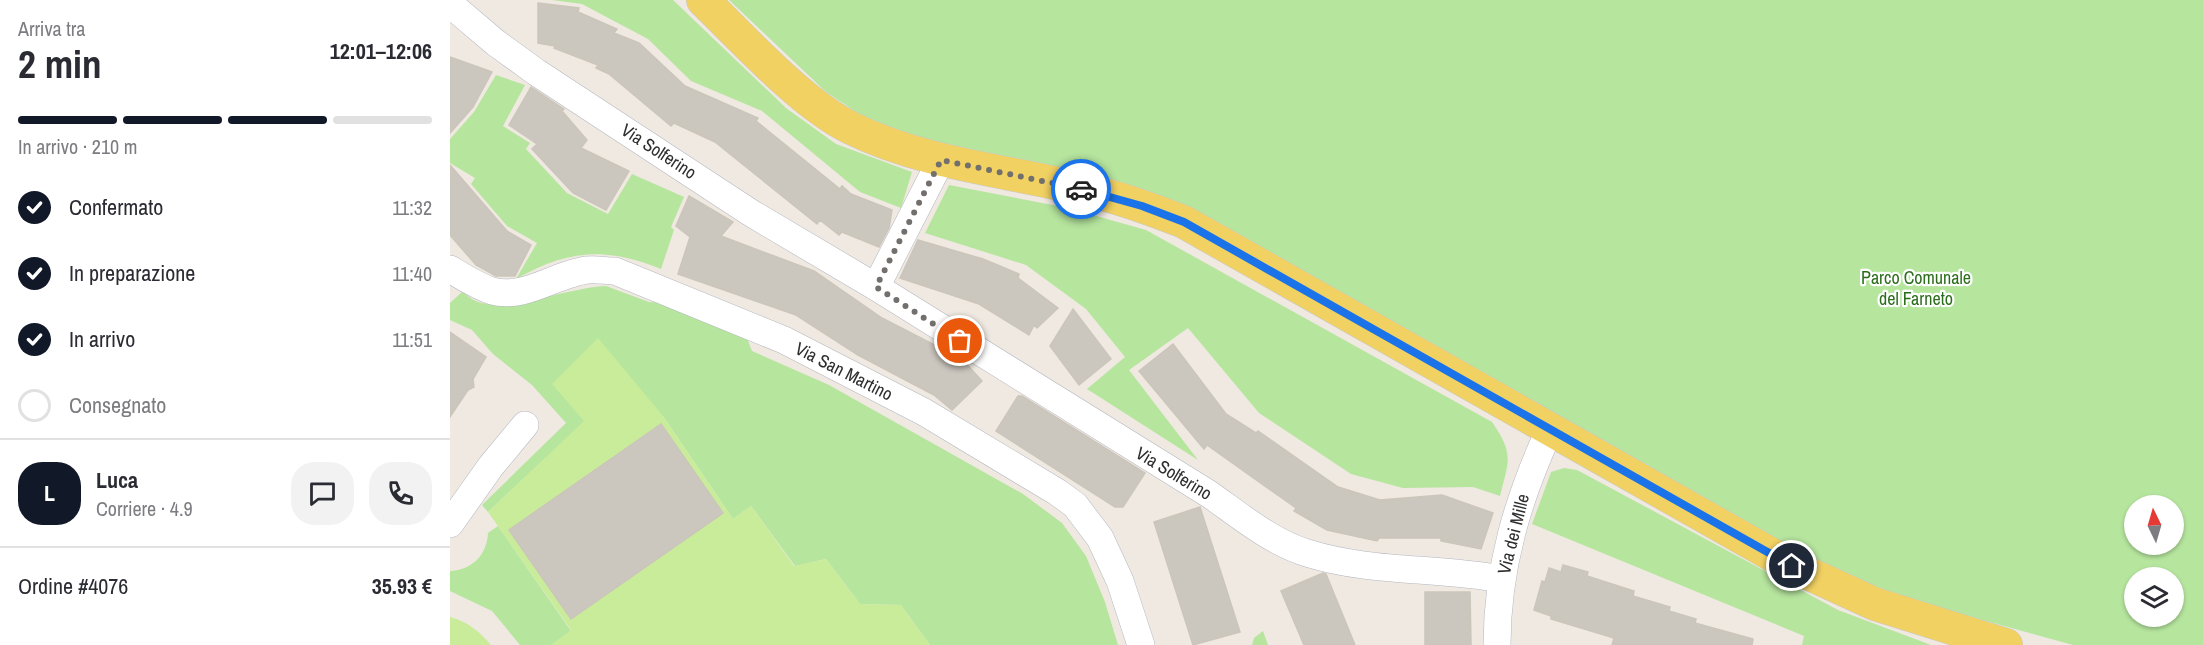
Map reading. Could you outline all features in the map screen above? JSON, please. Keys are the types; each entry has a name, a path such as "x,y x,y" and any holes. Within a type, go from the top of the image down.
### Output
{"main road":[{"path":"703,0 822,110 850,127 876,139 941,160 1098,193 1184,222 1792,566 1832,585 1917,619 2007,645"}],"street":[{"name":"Via Solferino","path":"450,3 496,43 580,101 779,231 876,287 1209,494 1248,522 1292,547 1349,564 1389,570 1471,573 1501,579"},
{"path":"876,287 941,160"},
{"name":"Via San Martino","path":"450,269 493,291 510,292 527,290 555,278 588,270 615,271 784,340 924,412 1075,505 1100,538 1120,581 1141,645"},
{"path":"450,525 491,466 525,425"},
{"name":"Via dei Mille","path":"1497,645 1501,579 1509,537 1528,477 1550,429"}],"green space":[{"path":"552,0 673,0 786,108 836,144 912,172 901,208 860,192 762,111 691,81 648,39 582,4"},
{"name":"Parco Comunale del Farneto","path":"729,0 2203,0 2203,645 2073,645 1910,600 1826,566 1380,317 972,152 900,131 861,115 826,92"},
{"path":"496,75 525,85 503,126 530,143 526,149 567,193 608,214 632,174 684,197 671,227 674,230 661,269 623,257 588,255 553,262 516,279 537,243 507,226 471,184 475,178 450,163 450,139 474,112"},
{"path":"949,185 1068,208 1146,230 1492,422 1504,442 1508,457 1500,496 1473,487 1403,488 1351,474 1259,413 1188,328 1129,370 1198,460 1087,389 1125,357 1086,309 1026,265 925,233"},
{"path":"606,286 649,302 670,303 745,333 752,351 829,385 1023,494 1062,523 1086,556 1105,602 1118,645 930,645 901,605 860,604 826,559 795,566 751,506 733,519 663,416 585,421 488,512 482,505 566,423 532,385 493,354 472,330 450,320 450,303 462,292 478,302 505,304"},
{"path":"598,338 663,416 733,519 751,506 794,566 826,559 860,604 901,605 930,645 551,645 571,630 488,512 584,421 552,384"},
{"path":"1564,468 1577,470 1838,610 1931,645 1802,645 1804,636 1532,524 1551,472"},
{"path":"498,526 571,631 551,645 520,645 492,611 450,591 450,571 465,568 477,560 485,548 488,533"},
{"path":"450,617 473,628 491,645 450,645"},
{"path":"1263,631 1268,645 1252,645 1254,638"}],"building":[{"path":"538,3 579,8 578,12 617,29 614,33 639,43 685,86 758,118 756,121 840,189 842,186 851,194 892,210 889,228 879,247 842,232 839,235 820,220 817,224 715,142 674,123 671,126 609,74 596,68 598,65 554,48 555,46 538,43"},
{"path":"450,57 492,72 473,107 450,133"},
{"path":"531,87 564,109 562,111 587,140 581,148 629,171 606,210 573,193 532,149 537,144 509,125"},
{"path":"450,165 507,231 531,245 515,276 496,276 476,265 450,235"},
{"path":"689,196 733,222 721,236 814,271 882,318 962,359 982,381 952,410 934,395 858,355 796,315 678,274 690,237 676,226"},
{"path":"918,240 983,259 1019,274 1018,278 1058,308 1037,328 1034,325 1029,335 979,304 900,278"},
{"path":"1073,309 1111,359 1079,385 1050,346"},
{"path":"450,332 486,357 473,379 474,387 468,390 450,417"},
{"path":"1173,344 1226,414 1256,433 1258,431 1338,487 1380,500 1442,495 1493,513 1481,549 1441,541 1441,538 1379,538 1377,541 1327,530 1294,511 1296,508 1207,445 1204,449 1139,371"},
{"path":"1018,396 1022,396 1145,473 1123,507 1115,507 996,431"},
{"path":"661,424 723,513 571,619 509,530"},
{"path":"1200,507 1240,632 1193,645 1154,522"},
{"path":"1563,565 1588,572 1587,576 1634,591 1633,596 1670,607 1669,611 1696,619 1695,623 1753,639 1752,645 1612,645 1614,638 1551,619 1551,616 1534,610 1542,581 1545,582 1549,568 1561,572"},
{"path":"1323,573 1326,574 1355,645 1304,645 1281,591"},
{"path":"1425,592 1470,592 1471,645 1425,645"}],"way so far":[{"path":"960,341 876,287 941,160 1081,189"}],"route":[{"path":"1081,189 1142,206 1184,222 1792,566"}]}
